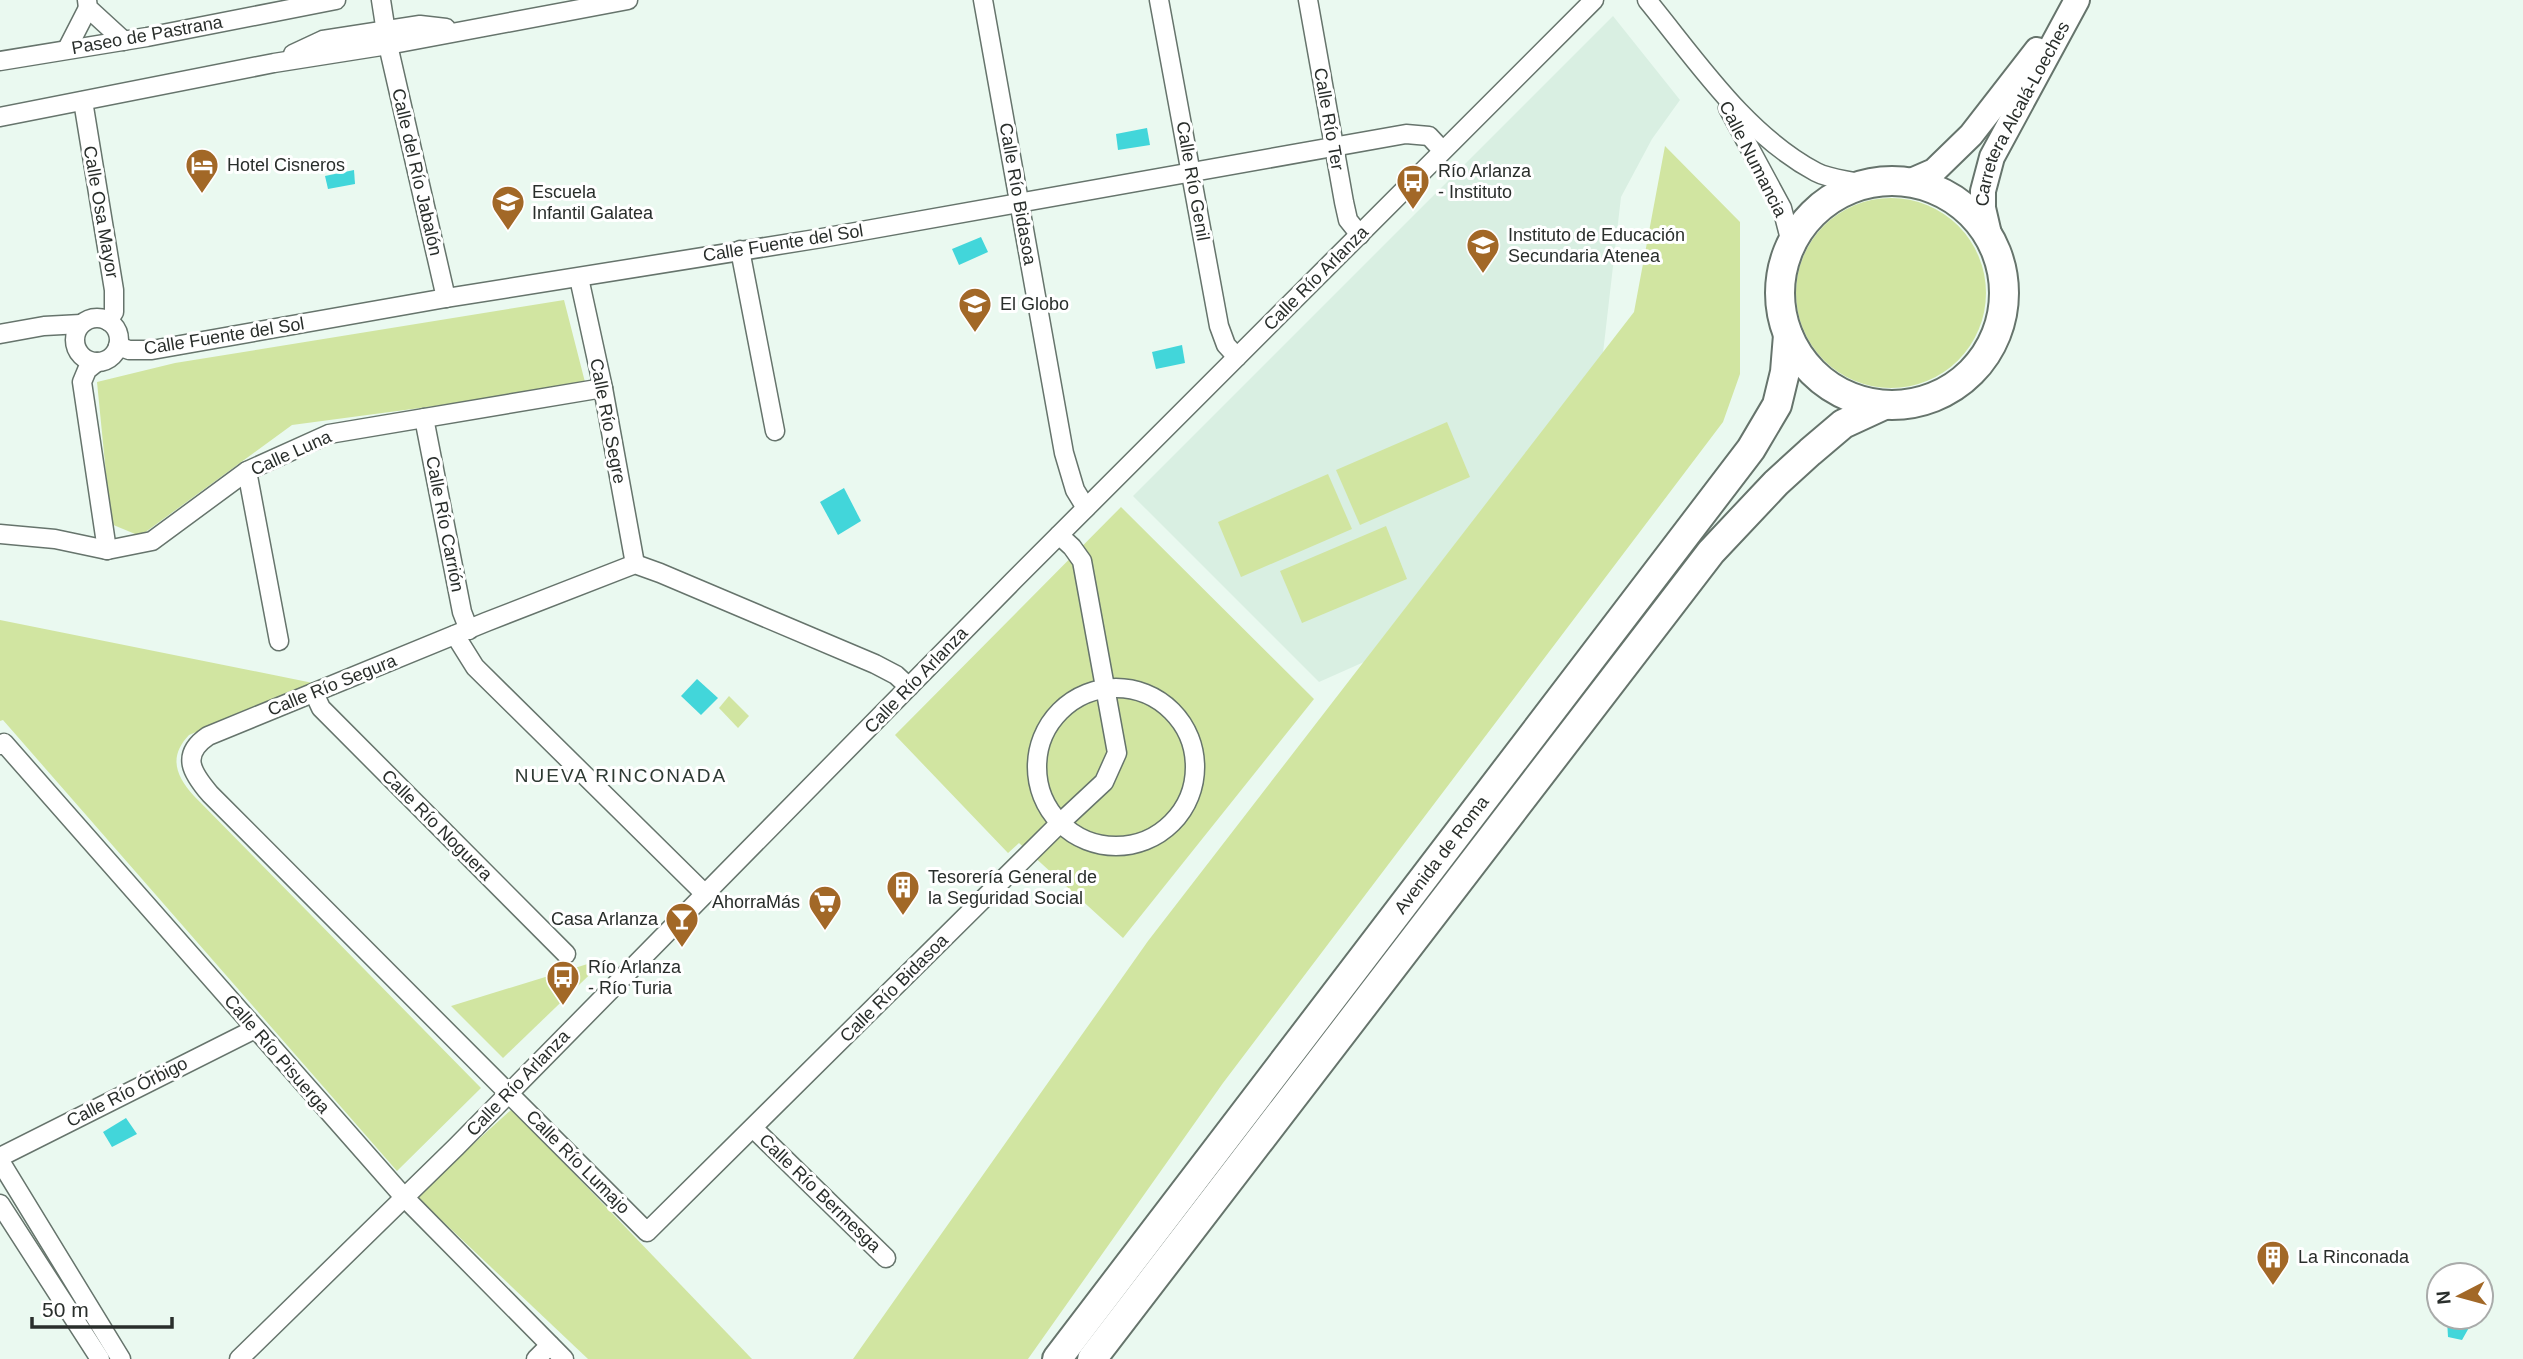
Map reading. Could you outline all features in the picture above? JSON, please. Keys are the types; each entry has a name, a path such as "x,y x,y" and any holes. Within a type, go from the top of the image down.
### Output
{"main road":[{"name":"Carretera Alcalá-Loeches","path":"1911,181 1934,171 1971,135 2077,0"},
{"name":"Carretera Alcalá-Loeches","path":"1989,234 1983,208 1983,191 1993,157 2077,0"},
{"path":"1886,180 1911,181 1941,191 1968,209 1989,234 2002,265 2005,299 1998,333 1979,366 1950,391 1917,404 1882,406 1852,399 1825,384 1803,362 1788,335 1780,304 1782,273 1791,243 1810,217 1834,197 1863,184 1886,180"},
{"name":"Avenida de Roma","path":"1057,1359 1751,449 1777,405 1786,372 1788,335"},
{"name":"Avenida de Roma","path":"1092,1359 1711,552 1776,483 1818,445 1843,424 1882,406"}],"street":[{"name":"Paseo de Pastrana","path":"0,61 124,41 336,0"},
{"name":"Calle del Río Jabalón","path":"381,0 387,38 446,298"},
{"path":"0,117 387,38 470,29 628,0"},
{"name":"Calle Río Bidasoa","path":"983,0 1064,453 1075,491 1086,508"},
{"name":"Calle Río Genil","path":"1159,0 1219,326 1226,345 1237,357"},
{"name":"Calle Río Ter","path":"1308,0 1348,219 1360,235"},
{"name":"Calle Río Arlanza","path":"239,1359 508,1093 1059,535 1594,0"},
{"name":"Calle Numancia","path":"1647,0 1711,78 1765,137 1818,173 1863,184"},
{"path":"67,49 87,4 124,41"},
{"name":"Calle Numancia","path":"1711,78 1782,208 1791,243"},
{"name":"Calle Osa Mayor","path":"83,101 114,290 114,312 108,321"},
{"name":"Calle Fuente del Sol","path":"118,346 129,350 152,350 446,298 1020,203 1406,134 1429,136 1442,150"},
{"path":"740,250 775,431"},
{"name":"Calle Río Segre","path":"579,278 603,388 635,564"},
{"path":"0,334 44,326 81,324 94,318 108,321 118,332 118,346 110,358 97,362 87,370 82,382 107,550"},
{"path":"81,324 75,345 83,358 97,362"},
{"name":"Calle Luna","path":"0,534 55,539 107,550 152,541 247,471 330,434 603,388"},
{"name":"Calle Río Carrión","path":"424,418 462,612 462,633 475,667 705,894"},
{"path":"247,471 279,641"},
{"name":"Calle Río Bidasoa","path":"647,1232 1060,822 1104,782 1117,753 1106,688 1082,561 1059,535"},
{"path":"635,564 875,664 896,675 909,687"},
{"name":"Calle Río Segura","path":"508,1093 210,794 191,767 192,754 197,743 208,736 635,564"},
{"path":"1106,688 1130,688 1163,703 1183,725 1194,752 1194,782 1184,810 1165,832 1139,846 1111,848 1082,838 1060,822 1041,783 1037,762 1039,741 1049,721 1065,704 1106,688"},
{"name":"Calle Río Noguera","path":"314,693 321,708 566,954"},
{"name":"Calle Río Pisuerga","path":"0,745 4,743 404,1197 564,1359"},
{"name":"Calle Río Órbigo","path":"0,1159 255,1029"},
{"name":"Calle Río Lumajo","path":"508,1093 647,1232"},
{"name":"Calle Río Bermesga","path":"753,1128 886,1258"},
{"path":"0,1159 121,1359"},
{"path":"0,1204 100,1359"},
{"path":"536,1359 550,1345"}],"shaded area":[{"name":"Instituto de Educación Secundaria Atenea","path":"1613,16 1680,100 1652,139 1621,197 1603,353 1364,662 1319,682 1133,496"}],"green space":[{"path":"1665,146 1740,222 1740,374 1723,422 1223,1083 1028,1359 853,1359 1148,941 1634,312"},
{"path":"1891,198 1910,199 1928,205 1959,225 1979,256 1985,274 1985,312 1979,330 1959,361 1928,381 1910,387 1891,388 1872,387 1854,381 1823,361 1803,330 1797,312 1796,293 1797,274 1803,256 1823,225 1854,205 1872,199"},
{"path":"564,300 586,386 292,425 140,536 111,524 97,382 175,363"},
{"path":"1447,422 1470,477 1360,525 1336,470"},
{"path":"1328,474 1352,529 1241,577 1218,522"},
{"path":"1121,507 1314,699 1123,938 1019,843 1008,853 895,735"},
{"path":"1386,526 1407,579 1302,623 1280,571"},
{"path":"0,620 313,683 189,735 178,751 177,766 179,774 194,796 481,1088 397,1171 3,720 0,721"},
{"path":"729,696 749,716 738,728 719,708"},
{"path":"607,958 503,1058 451,1006"},
{"path":"512,1109 752,1359 588,1359 416,1196"}],"water":[{"path":"1147,128 1150,145 1118,150 1116,134"},
{"path":"354,170 355,184 328,189 325,176"},
{"path":"981,237 988,252 959,265 952,249"},
{"path":"1182,345 1185,363 1156,369 1152,352"},
{"path":"844,488 861,521 838,535 820,502"},
{"path":"697,679 718,698 701,715 681,696"},
{"path":"126,1118 137,1134 112,1147 103,1132"},
{"path":"2448,1331 2467,1331 2462,1340 2448,1337"}],"place":[{"name":"Hotel Cisneros","path":"202,195"},
{"name":"Río Arlanza - Instituto","path":"1413,211"},
{"name":"Escuela Infantil Galatea","path":"508,232"},
{"name":"Instituto de Educación Secundaria Atenea","path":"1483,275"},
{"name":"El Globo","path":"975,334"},
{"name":"Tesorería General de la Seguridad Social","path":"903,917"},
{"name":"AhorraMás","path":"825,932"},
{"name":"Casa Arlanza","path":"682,949"},
{"name":"Río Arlanza - Río Turia","path":"563,1007"},
{"name":"La Rinconada","path":"2273,1287"}],"district":[{"name":"NUEVA RINCONADA","path":"621,775"}]}
